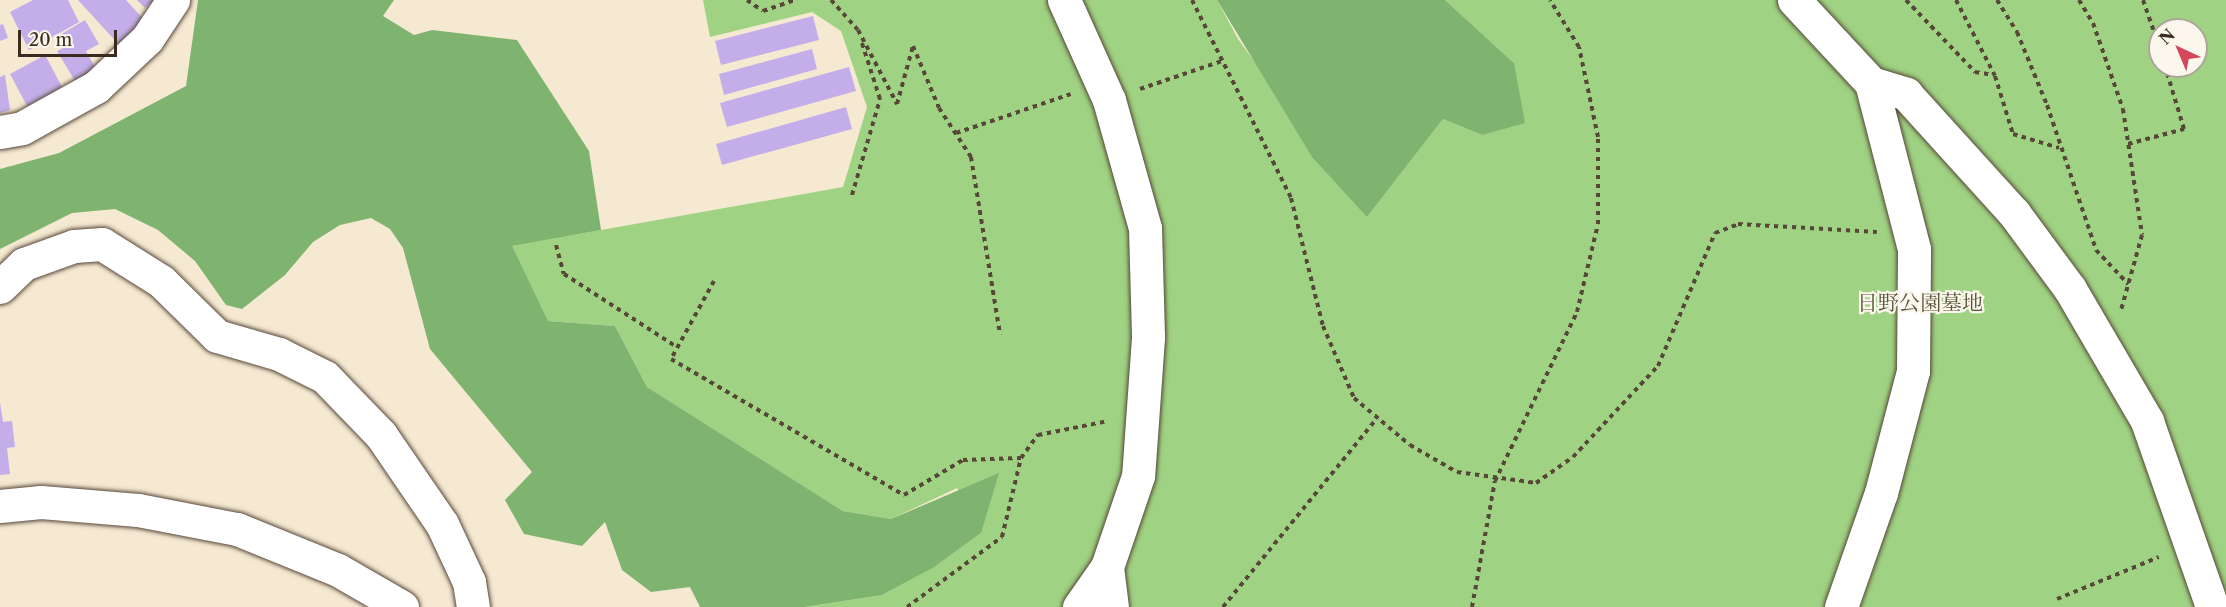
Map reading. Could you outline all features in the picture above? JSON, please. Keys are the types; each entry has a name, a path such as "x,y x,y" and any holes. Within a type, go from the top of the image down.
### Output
{"street":[{"path":"0,132 21,128 96,87 147,39 173,0"},
{"path":"1064,0 1105,92 1144,228 1148,338 1138,476 1107,567 1078,607"},
{"path":"1794,0 1871,83 1910,234 1913,371 1881,493 1840,607"},
{"path":"1871,83 1906,94 2014,213 2110,352 2147,421 2212,607"},
{"path":"0,287 24,264 74,246 102,244 161,281 217,336 279,354 325,377 381,435 442,524 470,582 473,607"},
{"path":"0,506 41,502 138,510 237,529 338,570 402,607"},
{"path":"1107,567 1112,607"}],"path":[{"path":"747,0 763,10 795,0"},
{"path":"831,0 858,30 897,104 913,46 970,157 1000,335"},
{"path":"1192,0 1291,198 1323,326 1354,398 1410,445 1457,472 1495,481 1536,483 1573,457 1658,366 1714,232 1738,224 1910,234"},
{"path":"1472,607 1495,481 1576,312 1598,224 1596,126 1579,46 1551,0"},
{"path":"1906,0 1975,72 1995,76"},
{"path":"1956,0 1995,76 2013,134 2060,148"},
{"path":"1996,0 2017,32 2096,250 2128,284"},
{"path":"2079,0 2093,23 2123,109 2142,235 2110,352"},
{"path":"2143,0 2149,18"},
{"path":"852,195 880,99 858,30"},
{"path":"956,133 1221,61"},
{"path":"2128,144 2184,129 2169,78"},
{"path":"556,244 564,274 677,347"},
{"path":"714,281 671,359 904,495 963,460 1021,458"},
{"path":"907,607 1002,537 1021,458 1038,435 1142,415"},
{"path":"1223,607 1377,418"},
{"path":"2057,599 2190,545"}],"green space":[{"path":"198,0 394,0 383,16 414,35 432,30 517,40 589,151 601,230 512,246 548,321 615,326 647,387 843,511 891,519 999,473 981,533 933,568 882,595 805,607 700,607 690,587 651,592 622,570 605,522 582,546 524,534 505,500 532,472 430,349 403,248 390,229 371,218 340,225 313,242 285,275 242,309 226,305 195,261 158,230 115,209 72,213 0,249 0,169 59,153 186,86"},
{"name":"日野公園墓地","path":"703,0 1217,0 1238,39 1367,217 1443,119 1482,135 1514,63 1445,0 2226,0 2226,607 805,607 882,595 933,568 981,533 957,488 891,519 843,511 647,387 615,326 548,321 511,246 843,187 867,107 841,31 812,12 710,37"},
{"path":"1217,0 1445,0 1514,63 1525,123 1482,135 1443,119 1367,217 1312,157"}],"building":[{"path":"33,0 68,0 79,22 29,50 10,12"},
{"path":"78,0 126,0 148,24 122,48"},
{"path":"137,0 154,0 145,8"},
{"path":"813,16 819,40 721,65 715,41"},
{"path":"85,20 99,44 86,51 96,69 75,81 57,51 65,47 58,36"},
{"path":"3,24 8,38 0,41 0,25"},
{"path":"812,49 817,69 724,95 719,74"},
{"path":"45,55 62,87 27,106 10,74"},
{"path":"849,67 856,91 727,127 720,103"},
{"path":"5,75 10,110 0,113 0,77"},
{"path":"846,107 852,129 722,165 716,144"},
{"path":"0,402 3,422 12,421 15,447 7,448 10,474 0,475"}]}
